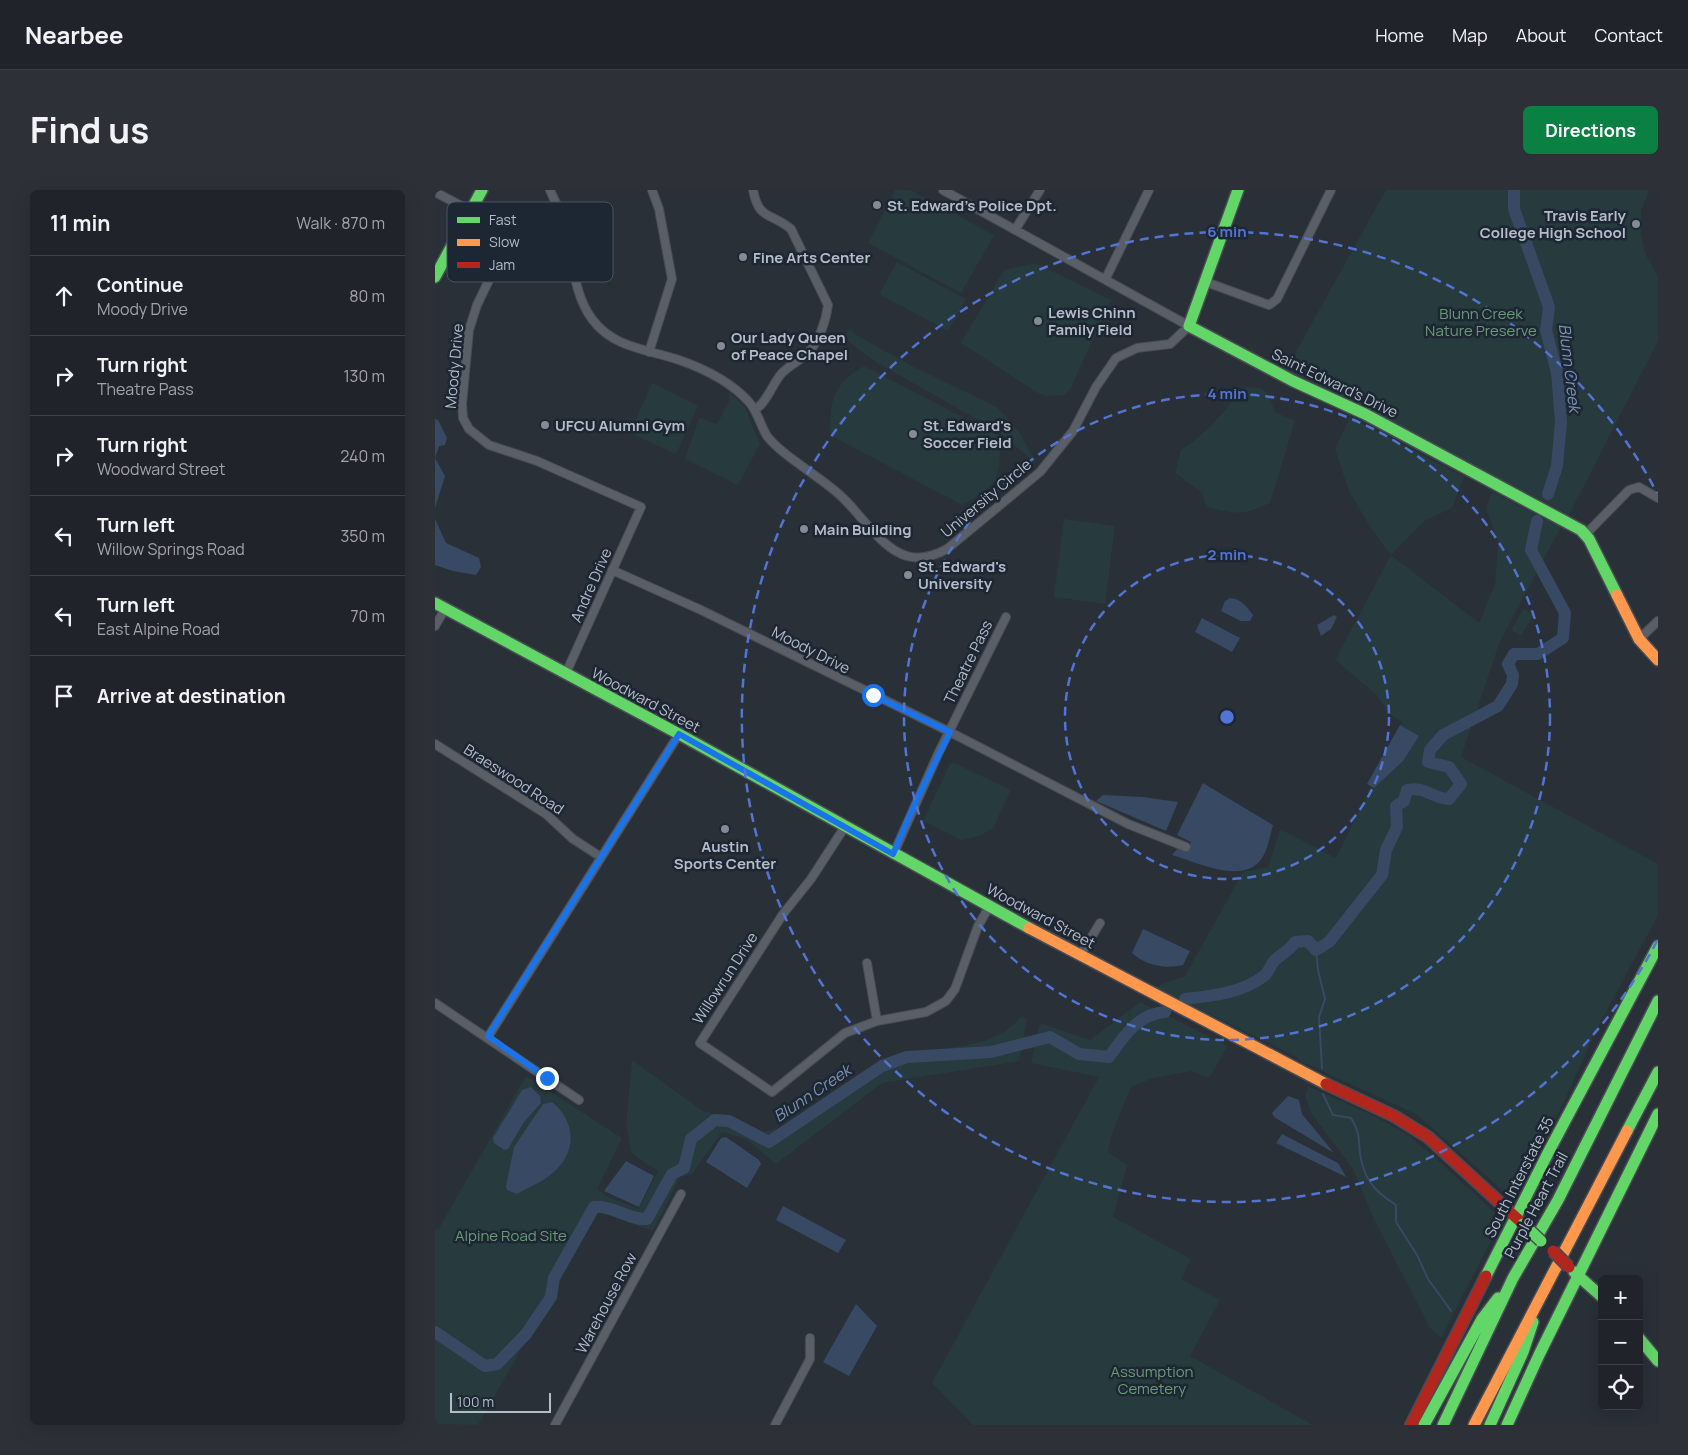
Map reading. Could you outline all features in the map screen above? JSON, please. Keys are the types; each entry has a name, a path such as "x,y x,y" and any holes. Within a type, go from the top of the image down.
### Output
{"main road":[{"path":"476,202 482,190"},
{"path":"1189,326 1238,190"},
{"path":"435,277 447,255"},
{"name":"Saint Edward's Drive","path":"1189,326 1293,381 1380,421 1545,509 1586,534"},
{"path":"1586,534 1639,639 1658,660"},
{"name":"Woodward Street","path":"440,606 679,734 844,828 989,907 1313,1078 1394,1116 1428,1137 1598,1293"},
{"name":"South Interstate 35","path":"1411,1425 1519,1220 1658,946"},
{"name":"Purple Heart Trail","path":"1443,1425 1513,1278 1557,1200 1658,1001"},
{"path":"1473,1425 1549,1276 1585,1213 1658,1072"},
{"path":"1507,1425 1658,1114"},
{"path":"1490,1425 1523,1352 1549,1276"},
{"path":"1424,1425 1482,1319 1513,1278"},
{"path":"1643,1343 1658,1361"}],"street":[{"name":"University Circle","path":"545,190 551,193"},
{"path":"649,352 672,279 659,209 651,190"},
{"path":"753,190 756,206 764,214 782,221 791,229 828,305 827,315 816,343 807,353 782,373 761,406 755,410"},
{"name":"Saint Edward's Drive","path":"943,190 1106,278 1189,326"},
{"path":"1015,230 1040,190"},
{"path":"1106,278 1149,190"},
{"path":"1206,282 1269,304 1277,299 1331,190"},
{"path":"435,192 453,202"},
{"name":"Moody Drive","path":"488,282 477,305 469,330 462,404 463,418 469,429 489,445 545,465 641,508"},
{"name":"University Circle","path":"577,282 579,293 592,319 603,331 620,342 679,360 729,383 755,410 768,437 843,497 892,550 906,556 929,556 947,549 1041,472 1073,431 1096,387 1116,358 1137,348 1170,344 1189,326"},
{"path":"1586,534 1629,490 1639,487 1658,498"},
{"name":"Andre Drive","path":"566,673 641,508"},
{"name":"Moody Drive","path":"612,570 701,610 950,732 1128,824 1186,847"},
{"path":"435,626 440,606"},
{"name":"Theatre Pass","path":"893,854 921,790 1005,617"},
{"path":"1639,639 1658,621"},
{"path":"488,1036 679,734"},
{"name":"Braeswood Road","path":"435,744 546,814 573,839 601,857"},
{"name":"Willowrun Drive","path":"844,828 811,880 783,914 700,1044 772,1092 845,1033 877,1021 926,1012 946,1001 955,989 978,926 989,907"},
{"path":"1081,954 1100,923"},
{"path":"867,964 877,1021"},
{"path":"435,1003 488,1036 579,1100"},
{"name":"Warehouse Row","path":"555,1425 681,1194"},
{"path":"775,1425 811,1359 810,1338"}],"green space":[{"path":"895,190 910,190 994,235 961,293 868,243"},
{"name":"Blunn Creek Nature Preserve","path":"1386,190 1649,190 1641,211 1641,233 1645,253 1658,277 1658,341 1569,515 1286,370"},
{"path":"897,262 966,299 948,331 879,294"},
{"name":"Lewis Chinn Family Field","path":"1035,263 1111,300 1071,387 1065,395 1046,396 1038,393 961,343 1004,270"},
{"path":"850,329 856,335 916,368 997,407 1020,433 1036,463 996,430 876,362 843,338"},
{"name":"St. Edward's Soccer Field","path":"864,366 1001,437 1000,462 991,485 975,498 962,505 832,436 830,428 834,397 845,380"},
{"path":"652,383 698,406 676,454 630,433"},
{"path":"1241,387 1261,388 1269,396 1275,412 1295,421 1270,503 1245,512 1232,512 1207,507 1201,492 1175,473 1181,450 1198,438 1214,422 1230,404"},
{"path":"729,392 745,408 760,444 738,485 685,459 699,418 717,424 729,401"},
{"path":"1350,417 1464,477 1452,508 1424,521 1391,555 1369,525 1349,491 1335,449"},
{"path":"1492,492 1561,527 1500,641 1461,757 1658,864 1658,915 1597,1029 1560,1110 1510,1197 1418,1115 1302,1062 1295,1056 1154,987 1185,976 1243,872 1268,867 1280,829 1336,858 1403,722 1388,713 1377,695 1335,660 1391,555 1479,623 1495,584 1498,542 1486,509"},
{"path":"1064,519 1115,526 1105,604 1054,597"},
{"path":"1523,609 1533,615 1521,636 1512,630"},
{"path":"954,763 1011,790 993,828 980,836 961,840 923,821 950,764"},
{"name":"Assumption Cemetery","path":"1140,1002 1228,1046 1209,1078 1192,1071 1153,1078 1131,1087 1111,1136 1108,1152 1127,1165 1113,1217 1191,1259 1181,1279 1220,1300 1190,1356 1313,1425 973,1425 932,1383 1099,1077 1031,1063 1040,1023 1090,1040"},
{"name":"Alpine Road Site","path":"1021,1017 1027,1019 1019,1061 882,1083 776,1164 746,1139 722,1132 692,1174 680,1177 653,1231 599,1212 478,1425 435,1424 435,1228 438,1230 526,1076 622,1138 597,1189 608,1197 639,1209 658,1171 631,1153 626,1123 632,1060 703,1111 732,1119 758,1133 781,1127 799,1118 883,1064 914,1053 963,1046 993,1037 1008,1029"},
{"path":"1309,1087 1370,1114 1406,1134 1430,1153 1495,1213 1497,1229 1441,1338 1430,1328 1373,1217 1353,1169 1311,1113 1305,1095"}],"water":[{"path":"435,419 438,420 447,438 445,445 439,446 435,458"},
{"path":"435,458 445,476 435,508"},
{"path":"435,519 446,543 479,558 481,567 476,575 453,571 435,565"},
{"path":"1230,598 1240,601 1248,609 1253,615 1250,621 1241,621 1221,611 1225,601"},
{"path":"1334,615 1337,617 1331,629 1321,636 1317,625"},
{"path":"1202,618 1240,638 1232,652 1195,632"},
{"path":"1400,725 1419,736 1403,761 1374,788 1367,784"},
{"path":"1203,783 1273,825 1264,855 1254,866 1244,870 1220,870 1172,855 1177,849 1188,850 1191,842 1177,835"},
{"path":"1103,795 1143,797 1178,802 1166,831 1096,801"},
{"path":"1143,929 1190,951 1183,965 1169,967 1150,964 1132,953"},
{"path":"531,1087 540,1096 541,1103 524,1122 508,1149 504,1150 494,1143 493,1138 522,1090"},
{"path":"1288,1096 1299,1100 1302,1114 1334,1153 1274,1117 1272,1113"},
{"path":"552,1102 565,1117 569,1125 570,1143 564,1160 549,1176 517,1194 507,1190 506,1186 514,1147 543,1104"},
{"path":"1282,1134 1338,1163 1346,1177 1276,1143"},
{"path":"726,1137 759,1160 761,1164 747,1188 706,1162 721,1138"},
{"path":"626,1161 654,1176 639,1207 604,1191"},
{"path":"783,1206 846,1240 838,1253 776,1220"},
{"path":"856,1304 877,1326 849,1376 823,1362"}],"waterway":[{"name":"Blunn Creek","path":"1514,190 1514,209 1549,307 1546,330 1557,373 1561,422 1557,466 1548,494"},
{"name":"Blunn Creek","path":"1185,999 1226,993 1255,982 1266,974 1275,960 1295,942 1308,941 1316,950 1329,942 1382,875 1386,850 1397,827 1396,806 1404,801 1407,790 1424,791 1449,799 1461,784 1449,767 1428,762 1430,750 1443,735 1498,706 1512,684 1513,675 1508,664 1514,654 1538,654 1563,638 1565,613 1531,550 1537,521"},
{"path":"1316,950 1318,970 1325,999 1319,1017 1322,1068"},
{"name":"Blunn Creek","path":"435,1332 485,1366 497,1364 526,1334 551,1297 554,1278 594,1207 608,1208 640,1219 647,1219 672,1174 684,1168 691,1139 715,1120 729,1121 769,1142 882,1066 907,1057 991,1052 1050,1037 1079,1054 1109,1057 1126,1034 1139,1022 1147,1017 1165,1012"},
{"path":"1323,1094 1333,1115 1351,1118 1359,1137 1360,1157 1370,1183 1384,1197 1396,1205 1396,1222 1417,1255 1428,1279 1451,1311"}],"traffic: fast":[{"path":"476,202 482,190"},
{"path":"1238,190 1189,326 1293,381 1365,414 1581,530 1589,539 1617,595"},
{"path":"435,277 447,255"},
{"path":"435,603 679,734 1029,928"},
{"path":"1486,1276 1549,1151 1658,946"},
{"path":"1443,1425 1513,1278 1558,1200 1658,1001"},
{"path":"1627,1131 1658,1072"},
{"path":"1507,1425 1539,1355 1658,1114"},
{"path":"1523,1224 1541,1241"},
{"path":"1574,1272 1598,1293"},
{"path":"1424,1425 1482,1319 1498,1298"},
{"path":"1490,1425 1523,1352 1533,1322"},
{"path":"1643,1343 1658,1361"}],"traffic: slow":[{"path":"1617,595 1639,639 1658,660"},
{"path":"1029,928 1326,1084"},
{"path":"1474,1425 1627,1131"}],"traffic: jam":[{"path":"1326,1084 1394,1116 1428,1137 1523,1224"},
{"path":"1553,1251 1569,1267"},
{"path":"1411,1425 1486,1276"}],"place":[{"name":"St. Edward's Police Dpt.","path":"877,205"},
{"name":"Travis Early College High School","path":"1636,224"},
{"name":"Fine Arts Center","path":"743,257"},
{"name":"Lewis Chinn Family Field","path":"1038,321"},
{"name":"Our Lady Queen of Peace Chapel","path":"721,346"},
{"name":"UFCU Alumni Gym","path":"545,425"},
{"name":"St. Edward's Soccer Field","path":"913,434"},
{"name":"Main Building","path":"804,529"},
{"name":"St. Edward's University","path":"908,575"},
{"name":"Austin Sports Center","path":"725,829"}],"route":[{"path":"547,1078 488,1036 679,734 893,854 938,754 950,732 873,695"}]}
